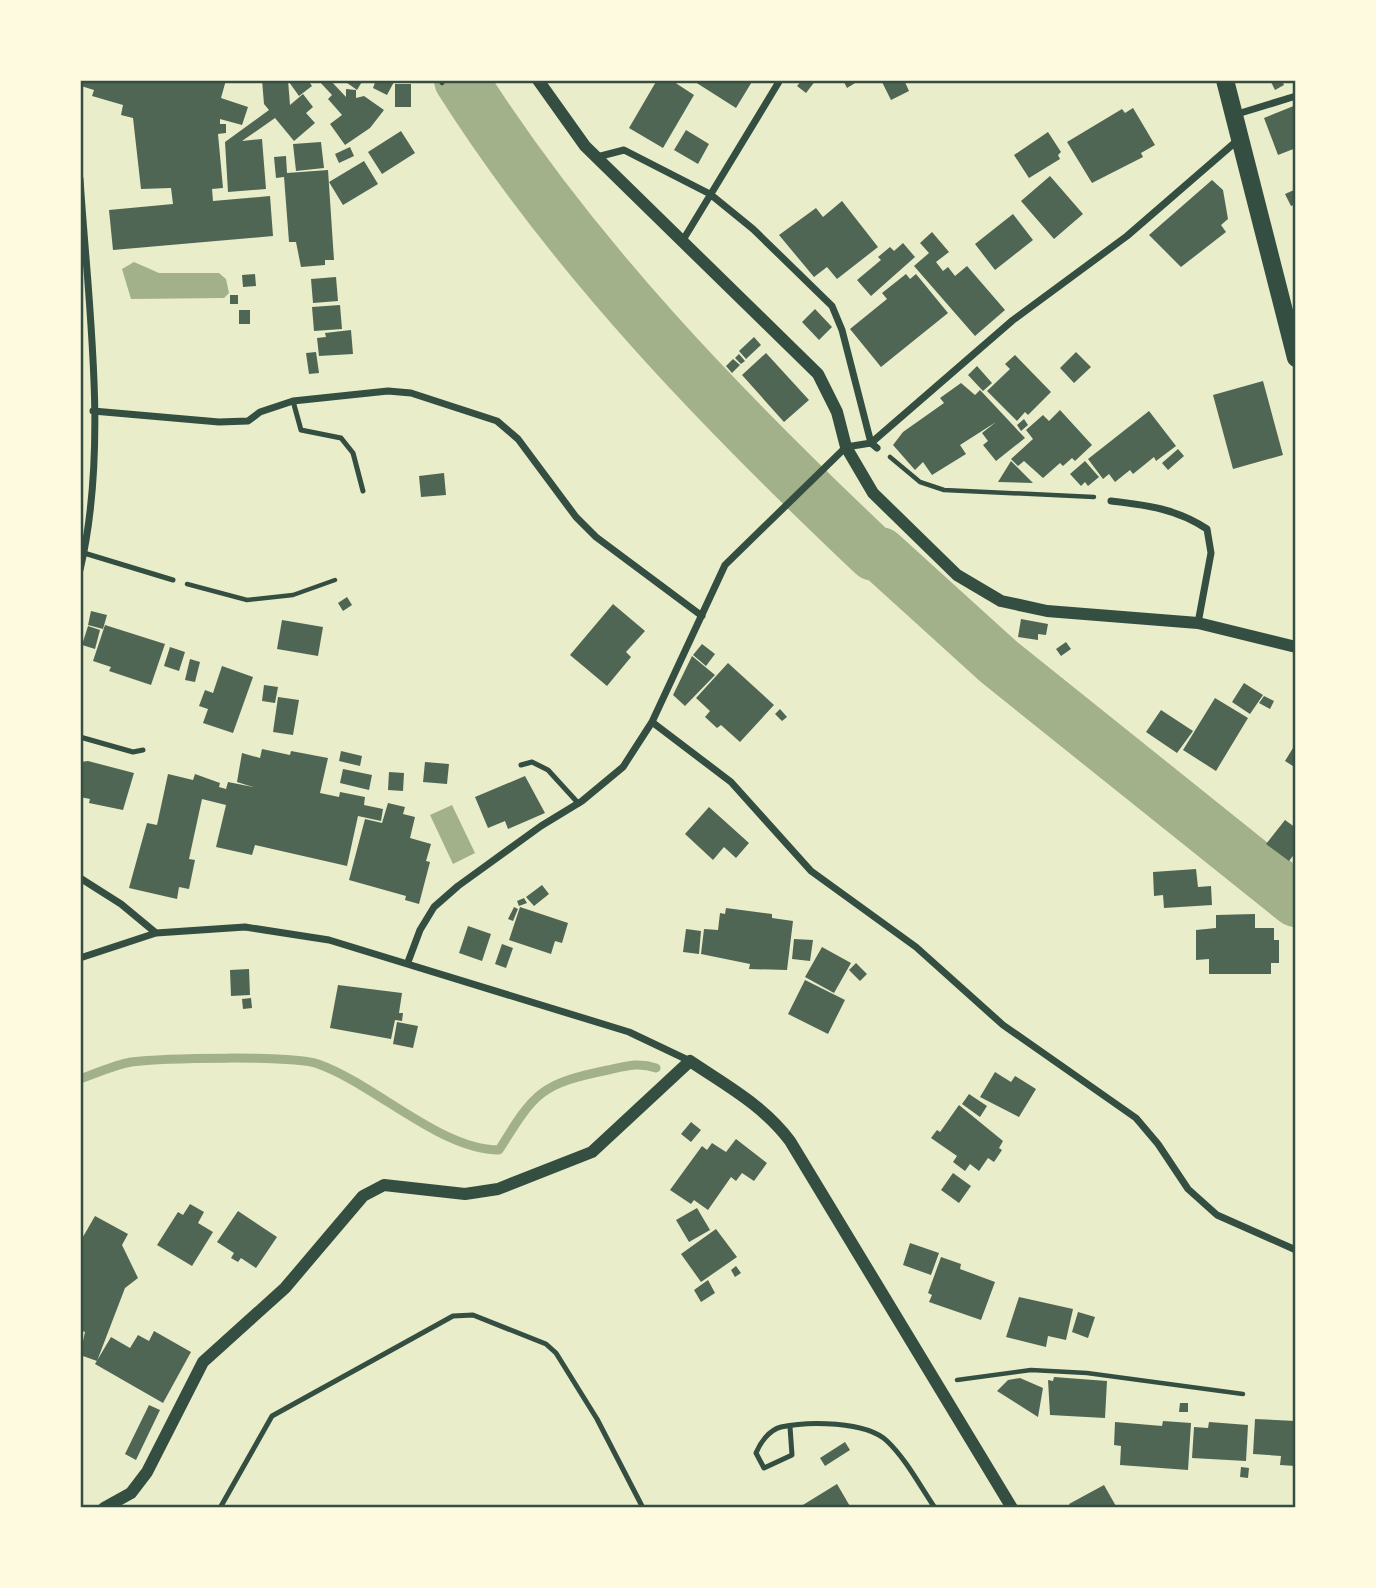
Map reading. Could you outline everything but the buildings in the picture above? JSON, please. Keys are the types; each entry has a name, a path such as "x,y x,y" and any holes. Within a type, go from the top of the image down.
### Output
{"main road":[{"path":"1224,80 1296,358"}],"street":[{"path":"538,80 597,157 818,374 837,411 846,447 873,493 957,575 1001,601 1047,611 1198,623 1296,646"},
{"path":"683,240 780,80"},
{"path":"1233,116 1296,96"},
{"path":"408,962 420,930 434,907 458,886 541,826 579,804 623,766 652,722 725,565 780,508 846,447 874,445 1013,320 1126,236 1239,139"},
{"path":"597,157 624,150 710,194 753,229 832,306 842,330 874,445"},
{"path":"80,179 93,411 90,517 80,570"},
{"path":"93,411 219,422 248,421 260,412 293,401 388,391 411,393 497,421 518,439 576,517 596,537 702,616"},
{"path":"1111,501 1159,507 1188,516 1207,529 1211,553 1198,623"},
{"path":"652,722 731,782 811,871 916,947 1003,1025 1136,1118 1158,1144 1188,1189 1217,1215 1296,1250"},
{"path":"80,878 121,904 156,933"},
{"path":"80,957 156,933 245,927 329,940 408,962 629,1032 690,1061 751,1101 775,1121 808,1168 1012,1507"},
{"path":"104,1507 131,1493 147,1472 203,1362 285,1287 363,1196 384,1185 465,1194 498,1189 592,1152 690,1061"}],"lane":[{"path":"293,401 301,430 341,438 353,453 363,491"},
{"path":"84,553 173,580"},
{"path":"80,737 133,752 143,750"},
{"path":"521,765 532,762 548,769 579,804"},
{"path":"220,1507 272,1416 453,1316 472,1315 546,1344 556,1353 597,1419 643,1507"},
{"path":"790,1427 792,1455 764,1468 756,1454 760,1443 779,1427 849,1424 870,1429 887,1441 935,1507"}],"path":[{"path":"874,445 920,482 944,490 1101,497 1111,501"},
{"path":"173,580 247,600 293,595 335,580"},
{"path":"936,1383 1031,1370 1087,1373 1243,1394"}],"shaded area":[{"path":"134,262 159,273 219,273 226,279 229,293 224,298 131,299 122,269"},
{"path":"452,805 475,853 453,864 430,815"}],"waterway":[{"path":"461,80 505,146 601,270 706,388 817,500 874,554 880,554 999,662 1296,900"},
{"path":"80,1079 131,1062 226,1058 304,1061 340,1073 454,1139 477,1147 499,1150 531,1103 553,1086 585,1075 627,1066 644,1065 656,1068"}]}
